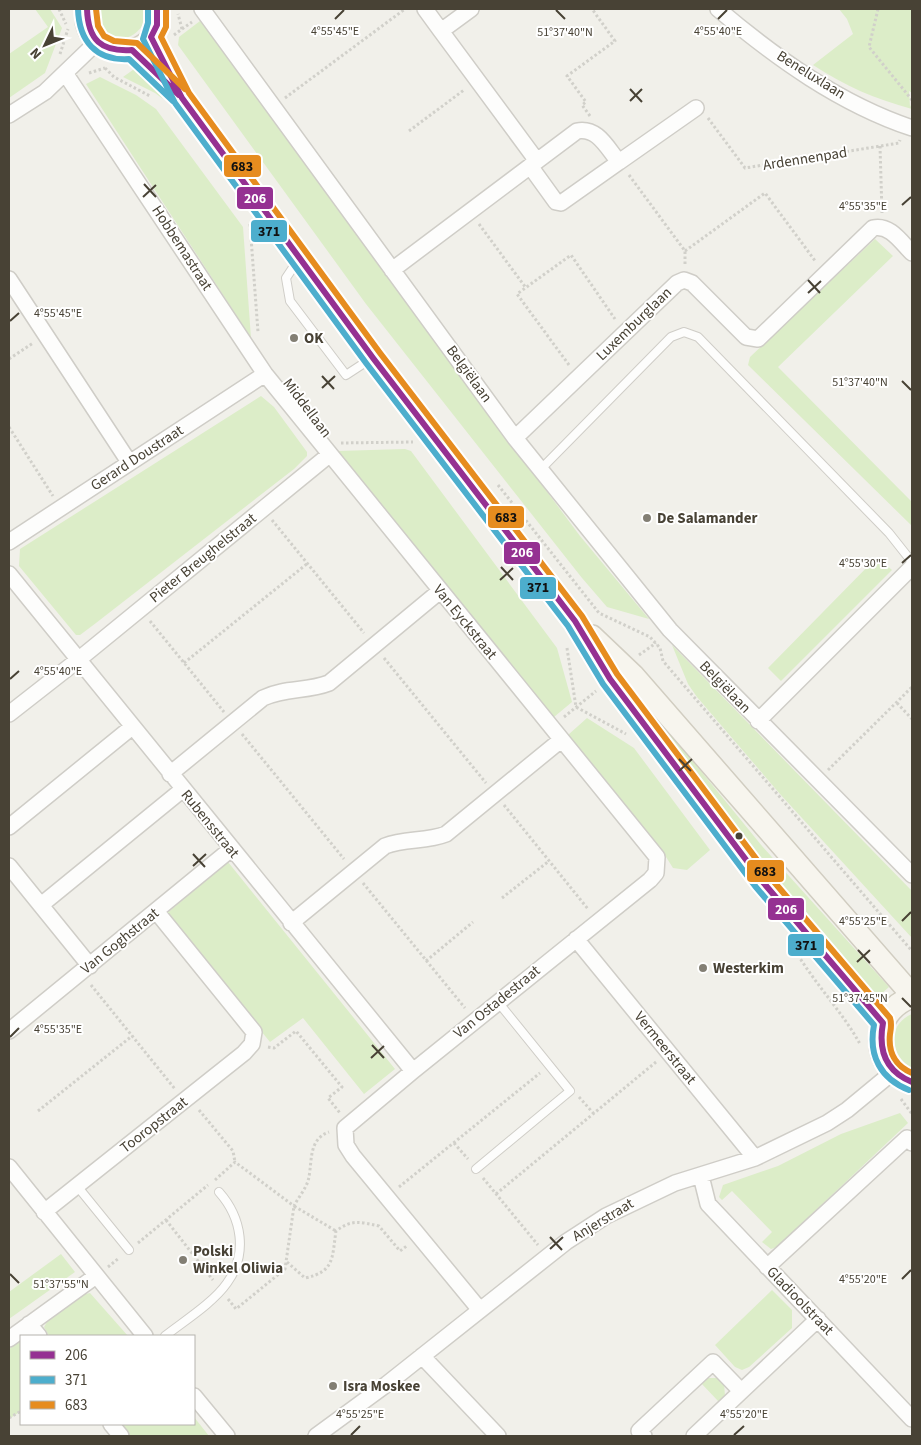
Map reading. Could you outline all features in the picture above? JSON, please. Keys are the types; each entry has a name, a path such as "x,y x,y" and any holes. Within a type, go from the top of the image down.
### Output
{"main road":[{"path":"87,9 86,24 93,46 120,52 132,50 160,38"},
{"path":"157,9 157,25 160,38 182,98"},
{"path":"132,50 182,98 373,358 575,621 610,679 762,881 882,1023"},
{"path":"575,621 633,675 912,996 896,1005 882,1023 879,1037 889,1076 912,1082"}],"street":[{"name":"Belgiëlaan","path":"202,9 515,438 670,630 817,781 912,875"},
{"path":"425,9 478,80 556,202 561,203 696,108"},
{"path":"441,31 471,9"},
{"name":"Beneluxlaan","path":"718,9 790,64 824,87 884,118 908,126"},
{"path":"9,115 45,92 93,46"},
{"name":"Hobbemastraat","path":"65,73 265,374"},
{"path":"392,270 577,131 586,129 595,132 619,162"},
{"path":"881,226 889,229 912,253"},
{"name":"Luxemburglaan","path":"515,438 677,283 684,280 692,283 746,337 752,340 758,339 873,228 881,226"},
{"path":"9,279 129,462"},
{"name":"Van Eyckstraat","path":"265,374 331,449 440,591 657,858 656,873"},
{"name":"Gerard Doustraat","path":"9,542 265,374"},
{"name":"Pieter Breughelstraat","path":"9,714 263,509 331,449"},
{"path":"758,721 912,567"},
{"name":"Rubensstraat","path":"9,574 14,591 78,660 230,850 413,1071"},
{"path":"170,774 263,698 278,691 313,689 329,683 440,591"},
{"path":"9,827 132,727"},
{"path":"291,924 385,846 397,841 436,838 446,834 561,740"},
{"path":"41,905 182,790"},
{"name":"Van Goghstraat","path":"9,1031 230,850"},
{"path":"9,866 41,905 85,969"},
{"name":"Van Ostadestraat","path":"346,1130 413,1071 656,873"},
{"path":"156,911 253,1038"},
{"name":"Vermeerstraat","path":"576,939 755,1158"},
{"name":"Tooropstraat","path":"44,1212 244,1053 253,1038"},
{"name":"Anjerstraat","path":"316,1436 422,1356 547,1256 606,1216 650,1194 755,1158 827,1123 848,1110 889,1076"},
{"path":"346,1130 346,1145 353,1156 480,1310"},
{"path":"767,1266 910,1141"},
{"path":"9,1167 144,1335"},
{"name":"Gladioolstraat","path":"700,1176 708,1204 912,1419"},
{"path":"9,1339 96,1276"},
{"path":"694,1436 818,1319"},
{"path":"29,1324 38,1335"},
{"path":"422,1356 498,1436"},
{"path":"644,1436 639,1432 713,1362 741,1391"},
{"path":"195,1397 226,1436"},
{"path":"112,1425 121,1436"}],"lane":[{"path":"299,259 286,278 290,301 346,375 373,358"},
{"path":"540,470 671,337 684,332 698,337 889,533 912,562"},
{"path":"476,1169 570,1091 498,1002"},
{"path":"77,1186 129,1250"},
{"path":"166,1335 227,1284 239,1258 240,1228 230,1204 219,1192"}],"path":[{"path":"59,9 68,28 93,46 114,77 158,100"},
{"path":"160,38 182,28 181,20 175,9"},
{"path":"274,106 405,9"},
{"path":"586,129 590,116 582,105 586,102 567,76 614,41 592,9"},
{"path":"878,9 869,47 912,100"},
{"path":"409,131 478,80"},
{"name":"Ardennenpad","path":"696,108 702,109 745,168 899,143 908,126"},
{"path":"880,146 881,226"},
{"path":"619,162 685,251 684,280"},
{"path":"685,251 765,193 825,275"},
{"path":"470,211 526,288"},
{"path":"249,221 258,334"},
{"path":"578,378 517,294 571,255 625,333"},
{"path":"9,359 46,335"},
{"path":"9,427 61,508"},
{"name":"Middellaan","path":"331,449 414,442 420,450"},
{"path":"494,481 599,613 650,638 660,648 663,661 912,951"},
{"path":"263,509 598,921"},
{"path":"184,663 308,563"},
{"path":"141,609 475,1021"},
{"path":"566,642 576,707 634,738"},
{"path":"817,781 912,687"},
{"path":"897,703 912,719"},
{"path":"502,898 549,860"},
{"path":"426,961 473,922"},
{"path":"793,948 812,979 852,1030 862,1047"},
{"path":"85,969 132,1036 233,1151 235,1162 294,1206 336,1231"},
{"path":"166,1220 236,1309 285,1269 294,1206 308,1182 314,1144 321,1135 346,1130 328,1098 342,1086 296,1031 274,1048 253,1038"},
{"path":"38,1111 132,1036"},
{"path":"496,1194 668,1052"},
{"path":"387,1197 550,1065"},
{"path":"889,1076 912,1114"},
{"path":"570,1091 581,1098 594,1114"},
{"path":"454,1142 547,1256"},
{"path":"96,1276 235,1162"},
{"path":"210,1184 219,1192"},
{"path":"287,1262 305,1278 320,1275 331,1264 336,1231 347,1223 360,1222 379,1226 400,1251 419,1236"},
{"path":"9,1418 20,1412"}],"green space":[{"path":"35,9 50,9 62,28 45,73 9,98 9,54 48,27"},
{"path":"99,9 145,9 145,21 139,30 131,36 115,38 108,35 102,28 99,20"},
{"path":"839,9 912,9 912,93 909,91 910,107 912,103 912,109 861,91 813,65 853,34 847,19"},
{"path":"200,21 225,50 580,536 649,619 607,607 582,578 366,304 178,45 179,37"},
{"path":"137,67 163,99 123,77"},
{"path":"100,77 136,95 156,109 243,227 251,338 86,84"},
{"path":"875,239 893,256 778,367 912,502 912,526 748,365 750,357"},
{"path":"261,396 274,407 307,452 307,456 294,469 96,623 80,635 76,635 19,566 20,549"},
{"path":"405,449 411,451 557,648 572,702 554,717 337,451"},
{"path":"877,557 892,570 781,681 768,668"},
{"path":"672,645 912,891 912,938 780,794 697,697 688,684"},
{"path":"601,654 626,679 762,846 889,987 870,1004 831,958"},
{"path":"587,718 634,748 710,850 687,870 673,868 661,849 568,735"},
{"path":"228,862 395,1069 364,1094 303,1018 270,1042 166,914"},
{"path":"912,1014 912,1068 899,1056 895,1049 894,1041 898,1025"},
{"path":"900,1113 908,1123 777,1247 771,1249 762,1242 772,1232 732,1191 722,1200 719,1197 723,1185 778,1166 841,1134"},
{"path":"61,1254 75,1272 9,1319 9,1292"},
{"path":"772,1290 792,1310 792,1328 749,1367 742,1370 735,1367 715,1345"},
{"path":"90,1293 127,1335 48,1335 44,1327 47,1322 85,1294"},
{"path":"20,1342 20,1412 9,1419 9,1349"},
{"path":"705,1378 718,1378 724,1383 725,1396 719,1402 700,1382"},
{"path":"195,1418 209,1436 130,1436 121,1425 195,1425"}],"transit line":[{"name":"371","path":"78,9 82,31 92,47 107,57 129,59 173,101"},
{"name":"206","path":"87,9 90,29 98,42 112,49 132,50 179,95"},
{"name":"683","path":"96,9 98,26 104,36 114,41 137,43 185,89"},
{"name":"371","path":"148,9 148,23 143,39 175,103 366,363 568,626 603,684 755,886 874,1025 873,1047 879,1065 891,1080 909,1090"},
{"name":"206","path":"157,9 157,25 151,37 182,98 373,358 575,621 610,679 762,881 883,1023 882,1042 886,1058 895,1072 912,1082"},
{"name":"683","path":"166,9 166,27 161,37 189,93 380,353 582,616 617,674 769,876 890,1018 890,1047 894,1058 901,1066 912,1073"}],"place":[{"name":"OK","path":"294,338"},
{"name":"De Salamander","path":"647,518"},
{"name":"Westerkim","path":"703,968"},
{"name":"Polski Winkel Oliwia","path":"183,1260"},
{"name":"Isra Moskee","path":"333,1386"}]}
